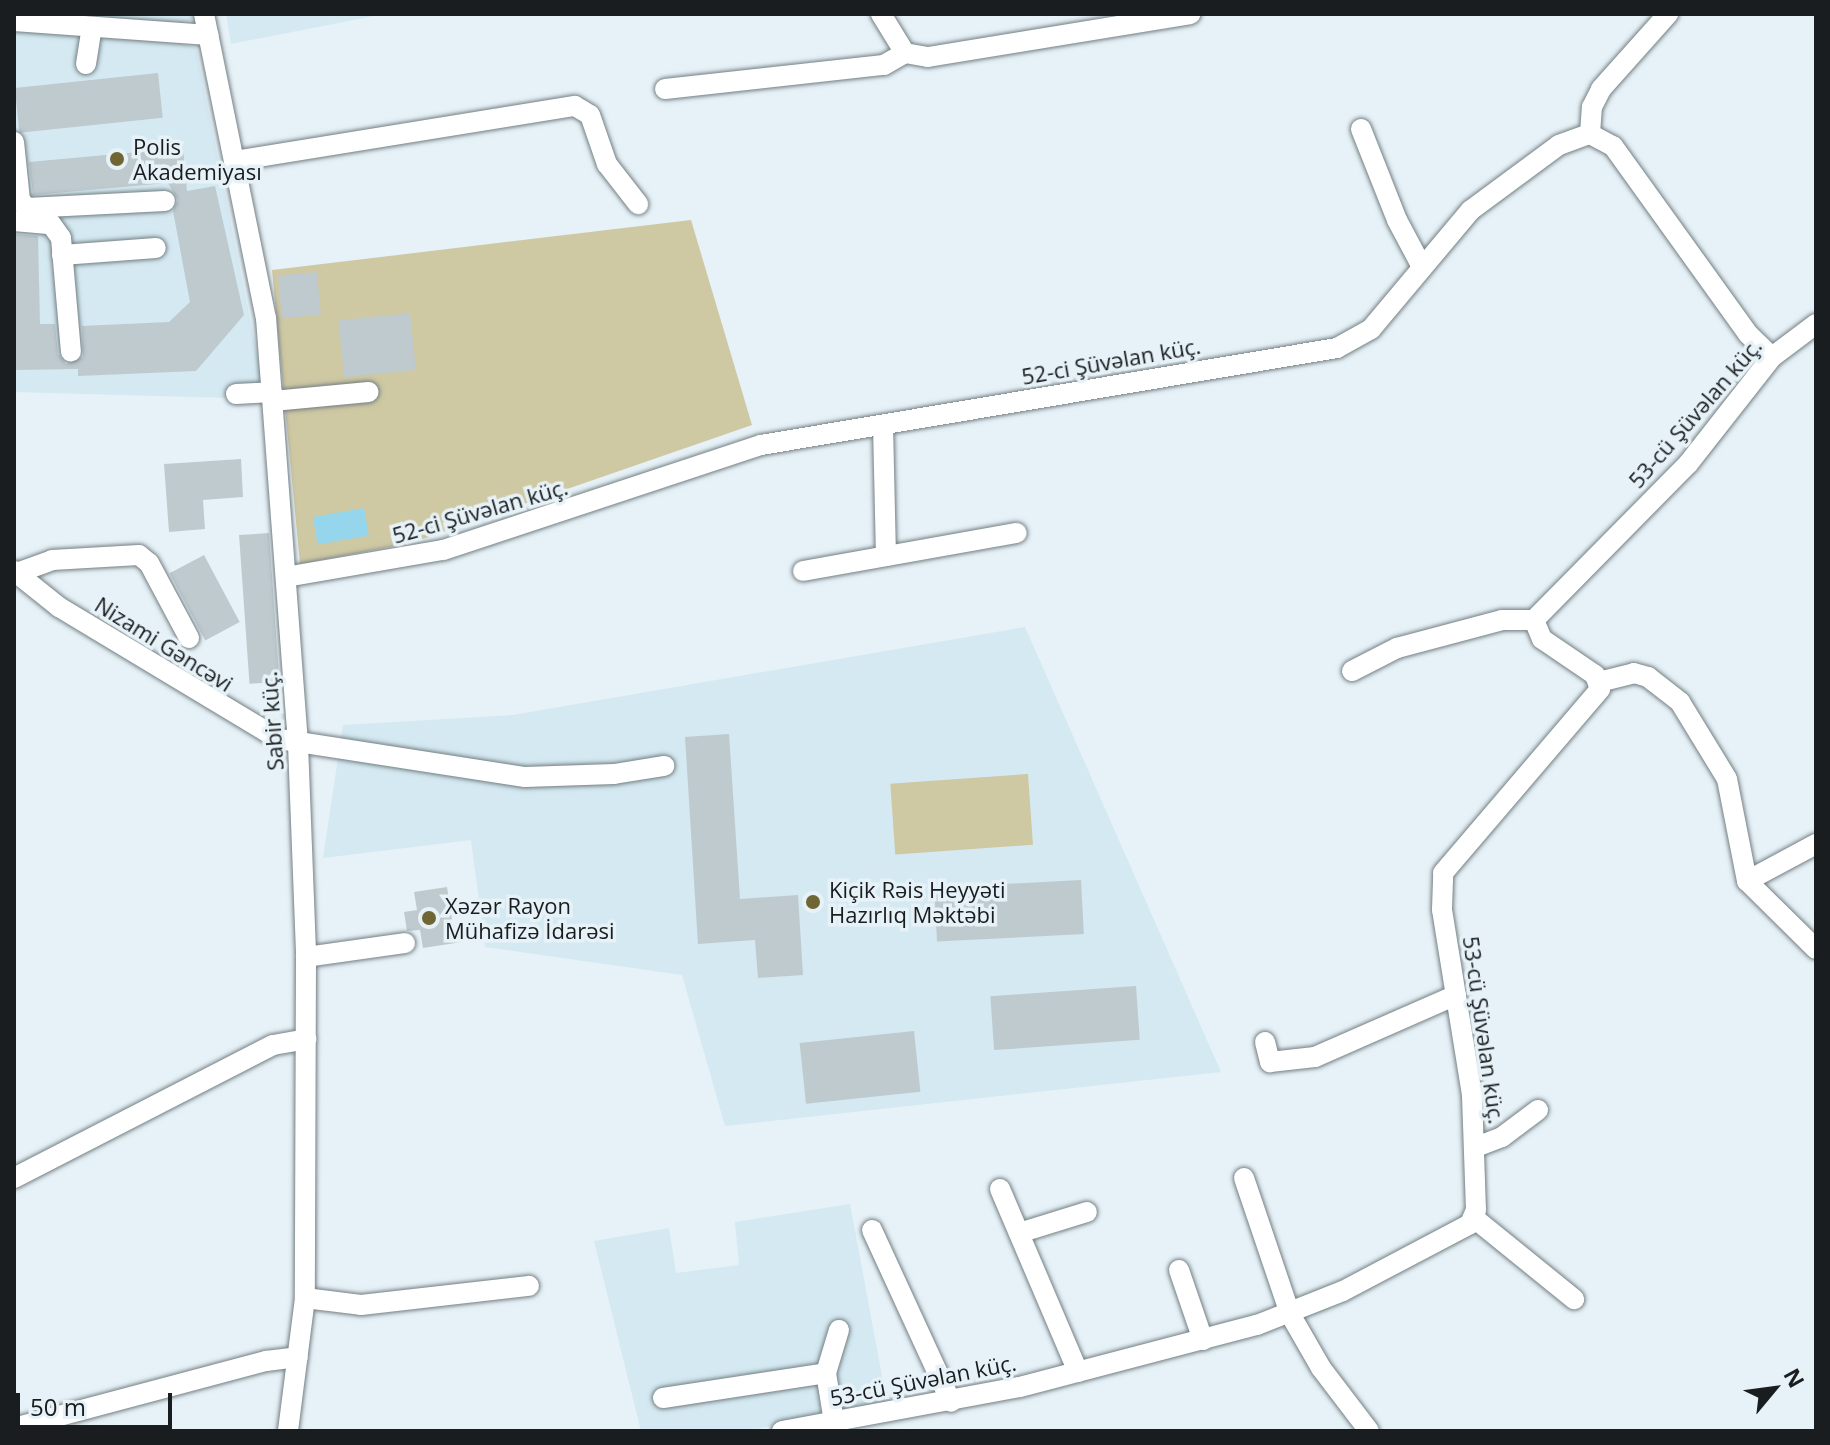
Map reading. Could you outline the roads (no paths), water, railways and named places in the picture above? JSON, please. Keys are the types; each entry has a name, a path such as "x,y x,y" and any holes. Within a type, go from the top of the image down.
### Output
{"street":[{"path":"881,14 905,53"},
{"path":"665,89 884,65 905,53 928,57 1191,14"},
{"path":"1668,14 1601,89 1592,107 1590,134 1613,146 1748,334 1772,357"},
{"path":"14,21 92,28 206,24"},
{"name":"Sabir küç.","path":"206,24 266,318 298,744 306,957 305,1298 288,1431"},
{"path":"86,64 92,28"},
{"path":"234,161 575,106 590,115 607,164 638,204"},
{"path":"1361,129 1397,220 1422,267"},
{"name":"52-ci Şüvəlan küç.","path":"286,577 435,552 739,451 1337,348 1371,329 1471,210 1559,145 1590,134"},
{"path":"14,142 20,200 27,208 165,201"},
{"path":"14,221 51,224 61,238 71,352"},
{"path":"62,255 156,248"},
{"name":"53-cü Şüvəlan küç.","path":"1534,620 1688,464 1772,357 1816,324"},
{"path":"236,394 272,396 369,392"},
{"path":"883,425 886,556"},
{"path":"803,571 1017,533"},
{"path":"16,572 52,560 139,555 149,563 189,638"},
{"name":"Nizami Gəncəvi","path":"16,572 59,607 253,727 298,744 525,777 614,774 664,766"},
{"path":"1352,671 1397,648 1502,620 1534,620 1542,639 1599,682 1634,673 1648,677 1680,702 1727,779 1747,881 1816,949"},
{"name":"53-cü Şüvəlan küç.","path":"782,1431 951,1402 1203,1340 1290,1314 1460,1231 1474,1218 1476,1147 1442,909 1443,873 1597,696 1599,682"},
{"path":"1747,881 1816,844"},
{"path":"306,957 405,943"},
{"path":"1265,1042 1270,1062 1315,1057 1456,995"},
{"path":"14,1178 273,1045 306,1039"},
{"path":"1476,1147 1502,1137 1538,1110"},
{"path":"1244,1178 1290,1314 1321,1368 1369,1431"},
{"path":"1000,1189 1078,1372"},
{"path":"1019,1233 1087,1212"},
{"path":"1474,1218 1574,1299"},
{"path":"872,1230 951,1402"},
{"path":"1179,1270 1203,1340"},
{"path":"305,1298 361,1305 529,1286"},
{"path":"834,1422 826,1373 839,1330"},
{"path":"14,1428 266,1361 298,1357"},
{"path":"663,1398 826,1373"}],"water":[{"path":"364,508 369,536 318,545 313,517"}],"place":[{"name":"Polis Akademiyası","path":"117,159"},
{"name":"Kiçik Rəis Heyyəti Hazırlıq Məktəbi","path":"813,902"},
{"name":"Xəzər Rayon Mühafizə İdarəsi","path":"429,918"}]}
